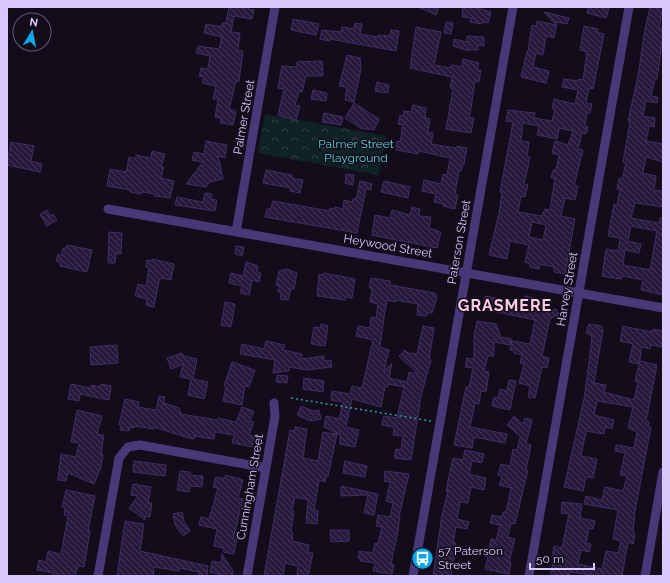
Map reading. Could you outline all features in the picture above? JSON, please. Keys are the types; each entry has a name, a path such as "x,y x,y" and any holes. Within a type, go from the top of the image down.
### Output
{"street":[{"name":"Palmer Street","path":"236,232 275,7"},
{"name":"Paterson Street","path":"413,576 513,7"},
{"name":"Harvey Street","path":"529,576 629,7"},
{"name":"Heywood Street","path":"108,209 663,308"},
{"name":"Cunningham Street","path":"247,576 275,416 274,403"},
{"path":"98,576 119,458 128,447 140,445 266,468"},
{"path":"645,576 663,472"}],"path":[{"path":"291,398 441,423"}],"green space":[{"name":"Palmer Street Playground","path":"265,114 386,136 379,175 258,153"}],"building":[{"path":"229,7 249,7 248,9 254,10 252,19 234,16 231,32 240,33 238,50 243,51 239,82 236,81 229,109 236,111 233,125 220,123 221,118 215,117 218,100 213,99 216,86 202,83 204,77 199,76 201,68 208,69 210,56 196,53 198,46 219,49 222,37 204,33 206,24 222,27 222,23 226,23"},
{"path":"418,7 439,7 436,15"},
{"path":"463,7 473,7 491,12 488,23 483,22 482,24 470,22 471,18 462,17"},
{"path":"588,7 609,8 606,18 587,13"},
{"path":"650,7 663,7 659,28 663,28 663,36 657,79 655,79 651,96 658,97 657,103 646,101 643,116 655,118 654,127 649,126 646,141 663,144 663,162 646,157 643,173 656,176 654,190 663,191 663,207 635,203 631,218 659,223 660,218 663,218 663,295 641,290 643,280 622,276 621,279 602,276 606,249 618,251 620,238 608,236 614,204 617,205 620,190 617,189 619,178 622,179 626,163 623,162 630,122 628,121 638,76","holes":["631,226 657,231 650,270 623,265 625,250 639,253 641,244 628,241"]},
{"path":"544,12 569,18 567,24 557,22 554,38 546,36 543,55 536,53 533,67 549,71 546,83 521,77 528,51 532,25 536,26 537,21 556,25"},
{"path":"293,19 319,24 316,35 291,30"},
{"path":"446,22 453,23 451,34 444,33"},
{"path":"355,23 362,24 360,34 378,37 378,35 390,36 391,30 399,31 396,51 330,39 329,41 320,39 322,30 341,32 342,27 354,29"},
{"path":"584,26 598,29 597,32 604,34 593,89 589,88 586,103 592,104 590,113 587,113 585,126 588,127 586,134 582,133 578,149 583,150 574,186 578,186 575,200 565,198 561,216 575,219 565,274 554,272 554,267 540,264 539,269 530,267 530,264 525,262 529,245 510,241 507,259 489,255 499,213 502,193 500,192 513,122 506,121 508,110 535,113 534,118 552,121 555,109 552,109 554,99 575,104 578,90 562,87 564,79 578,81 578,79 583,80 587,52 580,50","holes":["523,123 539,126 537,135 557,139 559,128 573,131 568,145 555,141 552,153 559,155 556,170 553,170 551,178 555,178 550,210 545,209 542,216 518,212 521,196 525,197 528,185 524,184 530,157 527,156 529,142 521,141","532,222 546,225 543,240 529,237"]},
{"path":"416,27 441,32 434,65 451,68 451,65 462,67 463,59 479,63 477,70 481,70 479,82 475,81 469,118 474,118 471,133 446,129 453,89 450,88 452,77 410,68"},
{"path":"467,36 484,37 484,46 478,45 478,50 465,50 453,46 454,39 467,42"},
{"path":"347,55 360,58 361,69 354,102 345,100 347,87 339,86"},
{"path":"322,61 323,76 306,76 302,92 299,91 295,105 300,106 296,120 278,115 284,89 278,88 282,66 297,67 297,62"},
{"path":"377,82 389,85 388,93 375,91"},
{"path":"313,90 327,93 326,101 311,99"},
{"path":"354,103 379,119 374,130 360,128 345,118"},
{"path":"413,105 426,108 425,118 430,119 428,132 433,133 431,144 456,148 457,146 467,148 464,164 461,171 459,171 455,194 458,195 455,209 434,202 436,194 422,191 424,180 441,184 443,174 447,175 450,158 419,151 418,154 396,150 397,141 400,142 403,125 398,124 400,115 403,116 404,111 411,112"},
{"path":"324,113 343,117 341,125 322,122"},
{"path":"206,141 227,145 225,158 218,156 223,179 210,182 206,187 186,184 203,162 192,160 194,152 204,154"},
{"path":"11,142 34,146 31,161 42,164 40,172 7,165 7,155 9,155"},
{"path":"152,151 165,154 161,167 164,167 161,178 174,181 170,198 154,196 155,194 130,192 130,190 107,186 110,169 126,172 129,157 136,159 136,155 151,158"},
{"path":"266,170 292,175 292,178 303,180 300,193 290,191 291,188 263,183"},
{"path":"346,174 354,175 353,185 345,183"},
{"path":"360,181 372,184 371,190 366,189 357,233 265,217 267,209 271,209 273,201 330,211 330,208 334,209 335,207 343,209 344,200 352,202 353,199 356,199"},
{"path":"384,181 410,187 408,198 381,192"},
{"path":"205,193 212,194 211,199 217,200 215,211 175,205 177,197 203,202"},
{"path":"412,207 420,209 419,216 431,217 429,228 441,232 437,248 372,235 375,215 390,218 392,210 410,215"},
{"path":"47,210 50,216 53,214 57,220 47,226 40,214"},
{"path":"109,232 122,233 121,254 116,253 115,263 108,263"},
{"path":"67,245 92,250 87,272 60,266 60,262 56,261 58,254 62,255 63,248 66,248"},
{"path":"236,246 244,247 242,256 235,254"},
{"path":"152,259 174,264 171,280 161,278 159,281 154,307 146,305 147,299 135,296 138,284 146,286 149,268 146,267 147,260 152,261"},
{"path":"246,262 258,266 257,272 261,273 259,282 252,280 249,295 240,293 242,286 229,283 231,273 243,276"},
{"path":"287,269 297,273 294,289 291,288 288,300 280,299 281,292 278,292 279,285 276,285 279,271"},
{"path":"324,273 355,279 352,298 346,297 345,300 317,296 319,274 323,275"},
{"path":"371,278 390,281 390,285 435,293 437,297 432,313 427,313 427,316 417,315 418,304 387,300 384,317 380,347 389,350 384,371 392,363 389,378 407,382 409,372 418,374 399,356 405,350 408,353 417,354 423,326 434,328 429,360 431,360 421,396 411,460 394,458 396,449 401,450 403,436 393,435 394,427 382,425 384,416 397,418 404,387 388,384 387,387 385,387 381,407 352,399 346,427 359,430 355,447 340,444 340,434 337,434 328,476 326,476 325,482 319,480 314,510 318,511 317,524 306,523 308,500 295,497 292,511 294,511 291,532 293,533 292,541 309,545 308,552 313,553 308,576 297,576 298,566 285,563 283,576 264,576 290,430 295,431 295,427 307,429 303,458 318,461 323,432 334,434 334,432 324,427 326,416 339,419 343,402 331,400 332,391 350,394 352,386 362,388 373,340 356,336 358,326 370,328 371,317 376,318 378,304 370,302 372,288 369,288"},
{"path":"485,296 500,299 499,303 522,308 525,296 537,299 537,301 549,305 547,313 556,309 559,314 550,319 542,356 549,358 547,368 542,367 535,398 528,397 530,386 519,383 524,364 520,363 522,355 514,353 514,350 510,350 512,341 530,344 535,320 483,309"},
{"path":"225,302 235,304 231,327 221,325"},
{"path":"477,321 496,324 501,337 512,339 510,345 494,342 494,356 488,356 484,371 489,372 486,392 481,391 479,404 475,403 470,427 507,434 505,443 474,437 472,448 454,445 466,387 469,387 473,368 465,367 467,358 474,359 474,336"},
{"path":"321,324 328,326 325,346 311,344 314,327 320,328"},
{"path":"589,324 602,326 603,329 594,383 606,385 604,392 634,400 638,382 635,381 640,361 657,365 646,421 649,422 648,427 651,427 635,511 633,532 635,533 633,544 628,542 622,576 600,576 570,572 569,576 550,576 554,558 552,558 554,546 562,548 569,514 561,513 562,502 582,504 580,518 595,521 593,529 589,528 586,543 591,544 589,552 581,550 578,564 602,569 606,551 618,553 621,541 613,539 618,510 584,504 586,496 602,500 605,487 623,491 627,476 620,475 625,453 615,451 616,445 634,448 637,432 628,428 633,407 597,401 594,415 614,420 612,429 605,427 604,434 586,431 581,456 597,459 593,478 586,477 583,491 564,487 584,399 592,336 586,333"},
{"path":"623,326 646,331 653,331 653,329 663,331 663,347 651,345 650,349 642,347 639,364 629,362 633,344 620,341"},
{"path":"266,341 285,345 283,350 302,354 301,359 324,356 324,361 331,360 332,367 306,370 289,367 289,371 273,373 275,360 240,354 242,344 264,349"},
{"path":"117,345 118,363 91,365 90,347"},
{"path":"182,353 184,356 197,359 193,379 208,382 204,399 188,395 191,379 180,377 183,364 171,369 167,358"},
{"path":"232,362 255,370 249,387 245,386 242,405 223,401 226,387 224,386"},
{"path":"277,375 288,376 287,383 276,382"},
{"path":"304,378 324,381 323,392 303,389"},
{"path":"509,380 516,381 510,410 492,406 494,397 498,398 500,389 507,391"},
{"path":"71,384 91,388 91,385 100,387 101,384 111,386 109,400 80,394 79,401 68,399"},
{"path":"159,396 165,397 164,403 179,408 181,414 217,420 218,418 236,422 242,407 254,411 250,421 254,422 249,435 254,436 252,447 232,443 234,435 215,432 214,439 194,436 194,439 154,427 154,429 134,426 134,428 130,427 129,431 120,430 121,425 119,425 125,399 139,402 138,407 156,410"},
{"path":"301,406 313,411 319,410 321,419 310,421 297,415"},
{"path":"77,410 102,416 97,434 104,435 101,454 103,454 101,467 94,484 68,473 66,481 58,480 61,454 76,457 79,443 71,442"},
{"path":"514,416 523,424 525,418 532,420 526,444 531,445 526,470 528,470 515,524 511,523 508,537 515,539 509,562 511,562 509,574 485,569 488,557 484,556 486,548 489,549 491,539 496,540 500,525 490,523 492,515 502,517 503,512 506,512 511,488 499,485 502,476 498,475 501,464 510,466 513,449 517,450 521,437 507,425"},
{"path":"465,450 484,454 482,463 472,461 469,474 486,478 484,490 471,487 468,503 460,502 457,519 469,522 467,529 456,527 453,542 456,543 451,576 433,576 442,515 448,491 446,491 453,458 463,460"},
{"path":"134,461 166,465 165,476 133,472"},
{"path":"345,461 367,466 365,477 343,473"},
{"path":"180,471 190,472 190,475 203,476 202,487 190,486 189,492 177,490"},
{"path":"385,471 409,474 399,516 397,536 391,564 394,564 392,574 373,571 375,563 360,561 360,558 358,558 359,551 373,553 375,543 378,544 382,527 376,526 378,515 390,517 393,503 386,501 390,482 384,481"},
{"path":"226,475 243,480 238,498 243,499 233,537 237,537 234,554 223,552 224,548 214,546 217,529 199,525 201,517 209,519 218,488 213,487 216,477 224,479"},
{"path":"133,484 151,487 148,503 152,503 150,517 145,516 145,520 129,508 138,496 131,495"},
{"path":"341,486 378,494 374,515 364,513 368,495 341,496"},
{"path":"66,490 95,496 88,531 90,531 84,567 78,566 75,576 53,576 54,573 37,570 39,560 46,562 48,551 61,554 68,516 64,515 65,507 62,507"},
{"path":"182,512 184,521 190,531 183,536 175,525 173,514"},
{"path":"125,521 144,524 140,551 208,566 207,576 198,576 199,572 179,568 179,571 154,567 153,576 117,576"},
{"path":"330,530 349,530 349,541 331,542"},
{"path":"222,554 233,571 232,576 223,576 210,572 212,561 221,563"}],"place":[{"name":"57 Paterson Street","path":"422,558"}],"district":[{"name":"GRASMERE","path":"505,305"}]}
